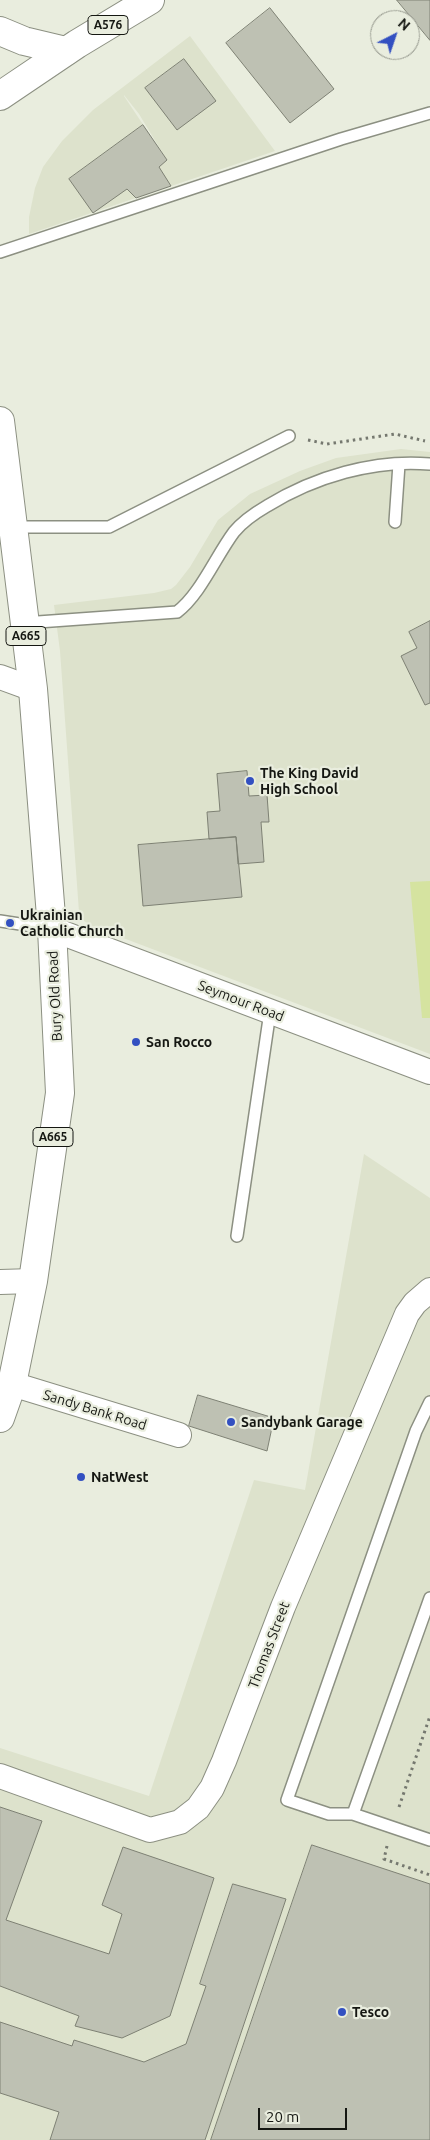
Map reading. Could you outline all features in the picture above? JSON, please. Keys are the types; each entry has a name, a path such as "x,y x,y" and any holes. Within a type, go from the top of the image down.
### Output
{"main road":[{"name":"A576","path":"0,96 66,51 150,0"},
{"path":"0,30 24,41 66,51"},
{"name":"Bury Old Road","path":"0,421 33,689 52,929 60,1093 34,1281 12,1384 0,1418"}],"street":[{"path":"0,677 33,689"},
{"name":"Seymour Road","path":"52,929 430,1072"},
{"path":"0,1282 34,1281"},
{"name":"Thomas Street","path":"0,1776 150,1830 180,1822 198,1808 212,1788 224,1761 283,1607 407,1314 415,1303 430,1290"},
{"name":"Sandy Bank Road","path":"12,1384 179,1435"}],"lane":[{"path":"0,252 341,139 430,113"},
{"path":"12,527 109,527 289,436"},
{"path":"395,522 399,464"},
{"path":"24,623 177,612 187,605 236,530 251,516 282,496 316,481 358,469 399,464 430,464"},
{"path":"0,922 52,929"},
{"path":"236,1236 270,1012"},
{"path":"430,1402 416,1431 287,1800 329,1814 353,1814 430,1840"},
{"path":"353,1814 430,1598"}],"path":[{"path":"289,436 327,444 395,434 430,442"},
{"path":"430,1716 384,1859 430,1875"}],"shaded area":[{"path":"190,36 275,151 29,234 29,217 35,188 43,167 62,141 93,110","holes":["124,95 139,114 168,162"]},
{"name":"The King David High School","path":"401,449 430,452 430,1054 94,927 84,921 79,912 60,651 54,605 154,593 171,589 190,567 218,520 250,494 300,471 336,458"},
{"path":"364,1154 430,1198 430,2140 0,2140 0,1748 149,1796 254,1480 305,1490"}],"green space":[{"path":"430,881 430,1018 422,1018 410,882"}],"building":[{"path":"397,0 430,0 430,40 420,28 420,10 405,10"},
{"path":"270,8 334,89 290,123 226,43"},
{"path":"184,59 216,101 177,130 145,88"},
{"path":"143,125 167,160 159,167 171,186 136,198 127,189 93,213 69,179"},
{"path":"430,621 430,703 425,705 401,656 417,648 409,632"},
{"path":"247,771 249,796 267,795 269,822 261,822 264,862 238,864 236,837 209,839 207,812 220,811 217,774"},
{"path":"236,837 242,897 143,906 138,845"},
{"name":"Sandybank Garage","path":"198,1395 274,1418 267,1451 189,1426"},
{"path":"0,1807 42,1821 6,1920 109,1954 122,1914 102,1905 123,1847 214,1878 170,2016 122,2038 75,2026 79,2016 0,1986"},
{"name":"Tesco","path":"312,1845 430,1884 430,2140 211,2140"},
{"path":"233,1884 286,1899 205,2140 50,2140 59,2112 0,2093 0,2022 72,2046 74,2040 144,2062 186,2044 206,1986 200,1984"}],"place":[{"name":"The King David High School","path":"250,781"},
{"name":"Ukrainian Catholic Church","path":"10,923"},
{"name":"San Rocco","path":"136,1042"},
{"name":"Sandybank Garage","path":"231,1422"},
{"name":"NatWest","path":"81,1477"},
{"name":"Tesco","path":"342,2012"}]}
